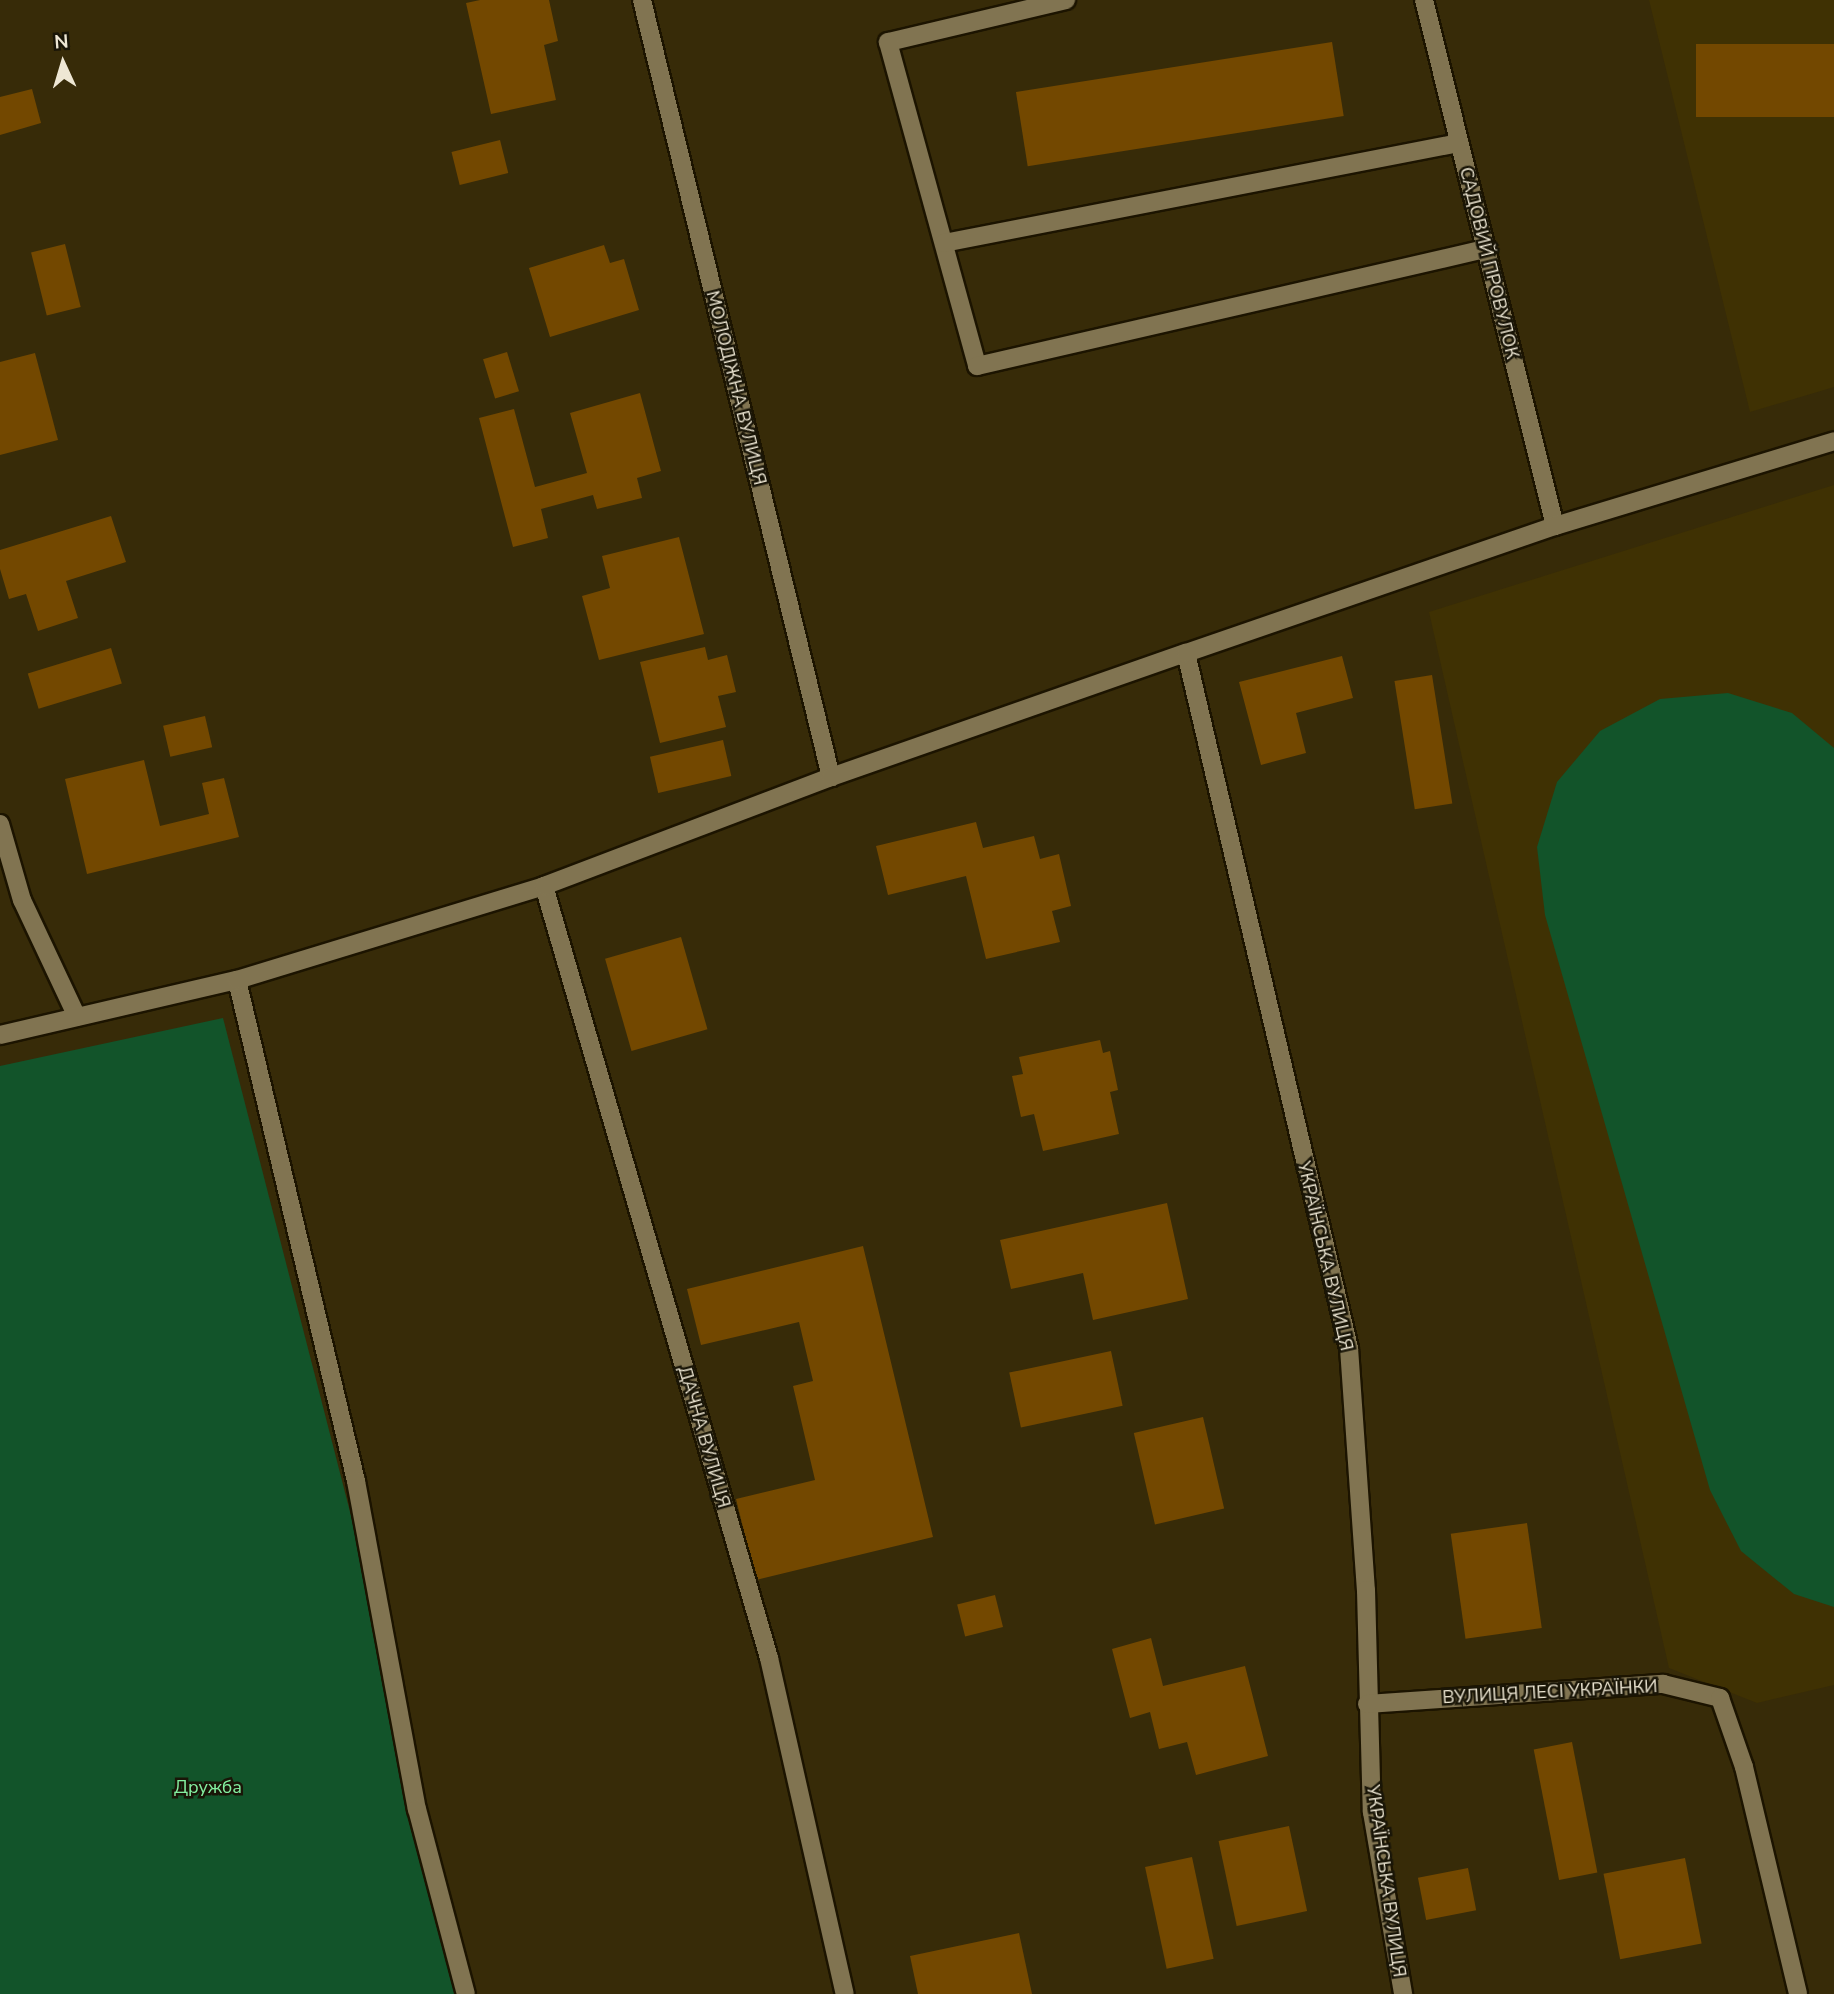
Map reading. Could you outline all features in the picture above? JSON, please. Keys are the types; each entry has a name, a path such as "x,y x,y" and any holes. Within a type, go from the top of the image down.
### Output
{"street":[{"name":"МОЛОДІЖНА ВУЛИЦЯ","path":"642,0 831,777"},
{"path":"1066,0 888,42 977,366 1485,249"},
{"name":"САДОВИЙ ПРОВУЛОК","path":"1424,0 1555,526"},
{"path":"944,243 1459,143"},
{"path":"0,1035 237,980 544,886 831,777 1186,653 1555,526 1834,441"},
{"name":"УКРАЇНСЬКА ВУЛИЦЯ","path":"1186,653 1349,1348 1366,1590 1372,1812 1403,1994"},
{"path":"0,824 22,900 77,1017"},
{"name":"ДАЧНА ВУЛИЦЯ","path":"544,886 769,1658 845,1994"},
{"path":"237,980 356,1481 417,1809 466,1994"},
{"name":"ВУЛИЦЯ ЛЕСІ УКРАЇНКИ","path":"1367,1704 1663,1684 1720,1698 1744,1767 1798,1994"}],"shaded area":[{"path":"1649,0 1834,0 1834,387 1750,412"},
{"path":"1834,485 1834,1685 1757,1703 1669,1668 1429,612"}],"green space":[{"path":"1728,693 1792,713 1834,748 1834,1607 1794,1594 1741,1551 1710,1490 1545,915 1537,847 1557,782 1600,731 1660,699"},
{"name":"Дружба","path":"223,1018 474,1994 0,1994 0,1066"}],"building":[{"path":"480,0 549,0 558,41 544,45 556,100 491,114 466,3"},
{"path":"1332,42 1344,116 1028,166 1016,92"},
{"path":"1696,44 1834,44 1834,117 1696,117"},
{"path":"32,89 41,123 0,135 0,97"},
{"path":"500,140 508,173 460,185 451,152"},
{"path":"65,244 81,307 47,316 31,252"},
{"path":"604,245 610,263 624,259 639,310 550,337 529,268"},
{"path":"507,352 519,391 495,399 483,359"},
{"path":"35,353 58,440 0,455 0,362"},
{"path":"640,393 661,471 637,478 642,498 597,509 593,495 541,509 548,538 513,547 479,418 514,409 535,487 587,473 570,413"},
{"path":"111,516 126,562 66,581 78,618 38,631 26,594 9,599 0,569 0,550"},
{"path":"679,537 704,634 599,660 582,596 610,588 602,556"},
{"path":"705,647 708,660 727,655 736,692 718,696 726,727 660,743 640,662"},
{"path":"111,648 122,683 39,709 28,673"},
{"path":"1342,656 1353,698 1296,713 1306,753 1261,765 1239,682"},
{"path":"1432,675 1452,803 1415,809 1394,681"},
{"path":"205,716 212,747 170,757 163,726"},
{"path":"723,740 731,776 658,793 650,757"},
{"path":"144,760 160,826 209,814 202,783 224,778 239,837 87,874 65,779"},
{"path":"976,822 983,848 1034,836 1040,859 1059,854 1071,906 1052,911 1060,942 986,959 966,876 888,895 876,846"},
{"path":"681,937 707,1029 632,1051 605,959"},
{"path":"1100,1040 1103,1053 1110,1051 1118,1090 1110,1092 1119,1134 1043,1151 1034,1114 1021,1117 1012,1076 1023,1074 1019,1057"},
{"path":"1167,1203 1188,1299 1093,1320 1083,1273 1011,1289 1000,1240"},
{"path":"863,1246 933,1537 756,1580 736,1499 815,1480 793,1386 813,1381 799,1322 701,1345 687,1289"},
{"path":"1111,1351 1123,1406 1021,1427 1009,1373"},
{"path":"1203,1417 1224,1509 1155,1525 1134,1433"},
{"path":"1527,1523 1542,1628 1466,1639 1451,1534"},
{"path":"995,1595 1003,1627 965,1636 957,1604"},
{"path":"1151,1638 1163,1686 1245,1666 1268,1756 1196,1775 1187,1742 1159,1749 1150,1712 1130,1718 1112,1649"},
{"path":"1572,1742 1597,1873 1559,1880 1534,1749"},
{"path":"1289,1826 1307,1911 1237,1926 1219,1841"},
{"path":"1192,1857 1214,1959 1167,1969 1145,1867"},
{"path":"1685,1858 1702,1943 1620,1959 1604,1874"},
{"path":"1468,1868 1476,1910 1426,1920 1418,1878"},
{"path":"1019,1933 1032,1994 918,1994 910,1956"}]}
